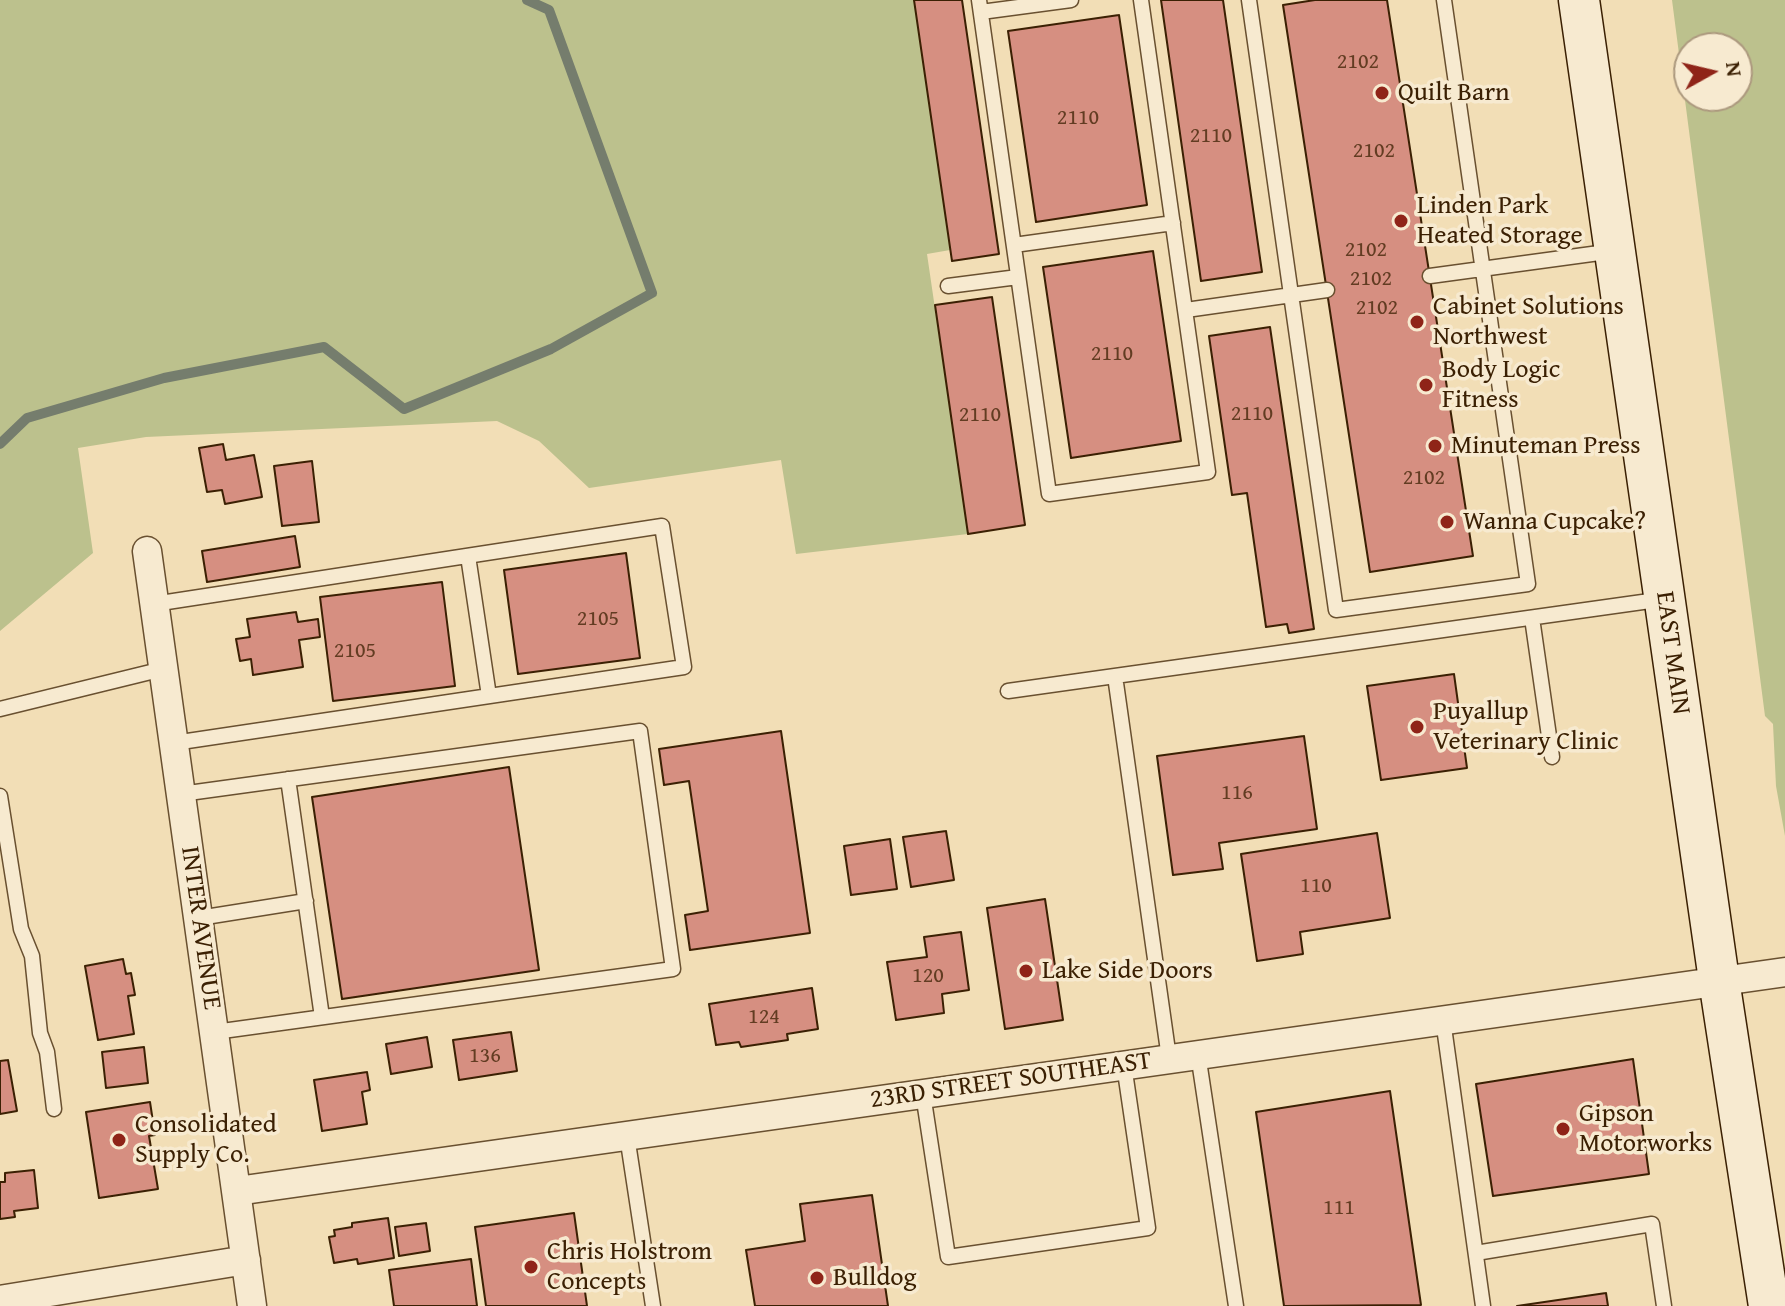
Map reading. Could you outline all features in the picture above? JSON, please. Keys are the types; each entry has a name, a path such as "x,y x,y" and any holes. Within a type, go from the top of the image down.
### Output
{"main road":[{"name":"EAST MAIN","path":"1579,0 1719,980 1769,1306"}],"street":[{"name":"INTER AVENUE","path":"147,551 252,1306"},
{"name":"23RD STREET SOUTHEAST","path":"237,1191 1785,972"},
{"path":"0,1300 246,1260"}],"lane":[{"path":"1071,0 980,6 1049,494 1208,472 1141,0"},
{"path":"1249,0 1336,610 1528,584 1444,0"},
{"path":"1014,245 1173,223"},
{"path":"1430,276 1614,251"},
{"path":"948,286 1018,277"},
{"path":"1186,310 1327,290"},
{"path":"154,604 662,526 684,667 174,743"},
{"path":"468,556 489,696"},
{"path":"1008,691 1664,599"},
{"path":"1532,618 1552,757"},
{"path":"0,709 163,669"},
{"path":"1115,676 1169,1058"},
{"path":"181,794 640,731 673,969 215,1032"},
{"path":"288,779 322,1017"},
{"path":"0,796 21,929 32,956 40,1033 47,1052 54,1109"},
{"path":"199,918 306,901"},
{"path":"1443,1020 1483,1306"},
{"path":"1198,1054 1236,1306"},
{"path":"923,1094 948,1257 963,1255 1148,1228 1124,1065"},
{"path":"627,1136 653,1306"},
{"path":"1476,1253 1652,1224 1664,1306"}],"green space":[{"path":"0,0 914,0 950,250 927,254 968,534 796,554 781,460 589,488 539,441 497,421 146,437 78,448 93,553 0,631"},
{"path":"1672,0 1785,0 1785,836 1776,786 1773,724 1765,716 1687,112 1753,112 1753,32 1676,32"}],"building":[{"path":"914,0 962,0 999,254 952,261"},
{"path":"1161,0 1223,0 1262,272 1201,281"},
{"path":"1315,0 1387,0 1473,556 1370,572 1283,5"},
{"path":"1119,15 1147,205 1036,222 1008,31"},
{"path":"1153,251 1181,441 1071,458 1043,267"},
{"path":"992,297 1025,525 968,534 935,305"},
{"path":"1270,327 1314,629 1289,633 1287,624 1266,627 1247,493 1232,495 1209,336"},
{"path":"223,444 226,460 254,455 262,497 225,504 222,490 207,492 199,448"},
{"path":"312,461 319,522 282,526 274,466"},
{"path":"295,536 300,567 207,582 202,551"},
{"path":"626,553 640,658 518,674 504,570"},
{"path":"442,582 455,686 333,701 320,597"},
{"path":"296,612 298,622 318,619 320,637 299,640 303,667 253,675 251,659 240,661 236,639 250,637 247,619"},
{"name":"Puyallup Veterinary Clinic","path":"1454,674 1467,768 1381,780 1367,686"},
{"path":"781,731 810,933 690,950 685,915 708,911 689,781 664,785 659,749"},
{"path":"1304,736 1317,829 1219,843 1223,869 1173,875 1157,756"},
{"path":"509,767 539,970 342,999 312,797"},
{"path":"946,831 954,880 911,887 903,837"},
{"path":"1377,833 1390,918 1300,932 1303,954 1257,961 1241,854"},
{"path":"890,839 897,889 851,895 844,846"},
{"path":"1045,899 1063,1020 1005,1029 987,908"},
{"path":"961,932 969,990 942,994 944,1013 896,1020 887,962 927,957 924,937"},
{"path":"123,959 126,974 131,973 135,995 128,996 134,1034 98,1040 85,966"},
{"path":"812,988 818,1029 787,1034 788,1040 741,1047 739,1042 716,1045 709,1004"},
{"path":"511,1032 517,1071 459,1080 453,1040"},
{"path":"427,1037 432,1067 391,1074 386,1044"},
{"path":"144,1047 148,1083 106,1088 102,1052"},
{"name":"Gipson Motorworks","path":"1633,1059 1649,1174 1493,1196 1476,1084"},
{"path":"8,1060 17,1111 0,1114 0,1061"},
{"path":"367,1072 370,1090 362,1092 367,1124 322,1131 314,1080"},
{"path":"1390,1091 1421,1305 1284,1306 1256,1112"},
{"path":"150,1102 155,1135 149,1136 158,1189 99,1198 86,1112"},
{"path":"34,1170 38,1208 14,1211 15,1217 0,1219 0,1182 5,1182 5,1173"},
{"name":"Bulldog","path":"872,1195 888,1306 755,1306 746,1250 805,1241 800,1204"},
{"name":"Chris Holstrom Concepts","path":"574,1213 587,1306 486,1306 475,1227"},
{"path":"388,1218 394,1258 358,1264 357,1259 334,1263 329,1237 335,1236 334,1230 352,1227 352,1223"},
{"path":"426,1223 430,1251 399,1256 395,1227"},
{"path":"471,1259 477,1306 394,1306 389,1270"},
{"path":"1606,1293 1608,1306 1517,1306"}],"waterway":[{"path":"0,444 27,418 164,378 324,347 404,409 551,349 652,293 549,10 527,0"}],"place":[{"name":"Quilt Barn","path":"1382,93"},
{"name":"Linden Park Heated Storage","path":"1401,221"},
{"name":"Cabinet Solutions Northwest","path":"1417,322"},
{"name":"Body Logic Fitness","path":"1426,385"},
{"name":"Minuteman Press","path":"1435,446"},
{"name":"Wanna Cupcake?","path":"1447,522"},
{"name":"Puyallup Veterinary Clinic","path":"1417,727"},
{"name":"Lake Side Doors","path":"1026,971"},
{"name":"Gipson Motorworks","path":"1563,1129"},
{"name":"Consolidated Supply Co.","path":"119,1140"},
{"name":"Chris Holstrom Concepts","path":"531,1267"},
{"name":"Bulldog","path":"817,1278"}]}
